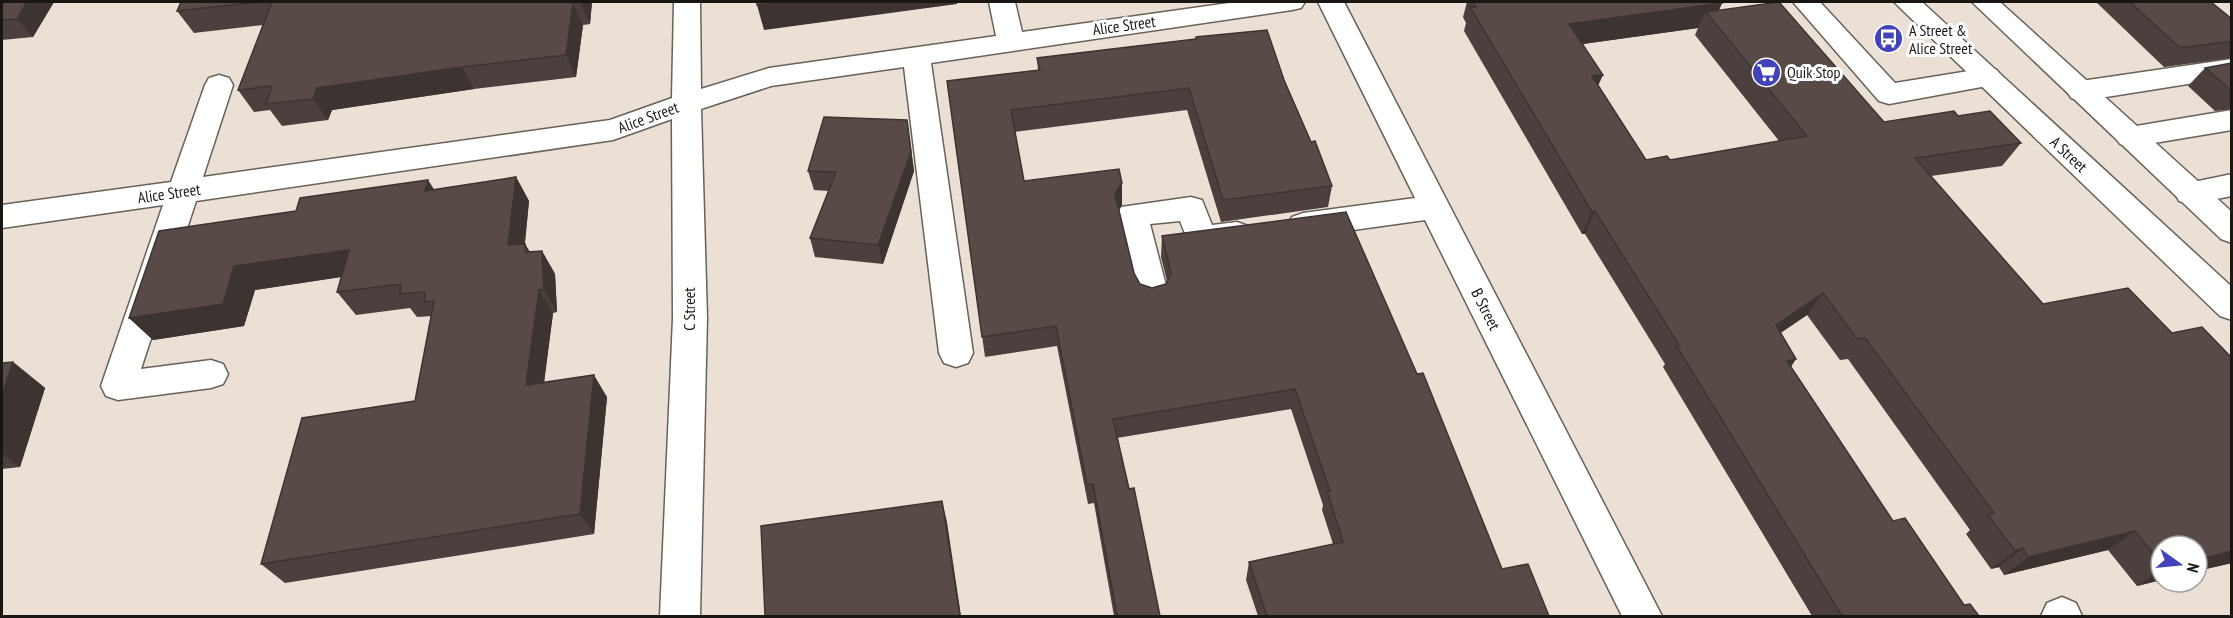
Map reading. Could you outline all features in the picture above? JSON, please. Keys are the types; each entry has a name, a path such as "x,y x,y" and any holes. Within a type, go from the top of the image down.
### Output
{"street":[{"name":"C Street","path":"680,616 690,318 687,2"},
{"path":"1002,2 1011,42"},
{"name":"Alice Street","path":"2,217 614,130 687,103 769,77 1292,2"},
{"name":"B Street","path":"1331,2 1642,616"},
{"path":"1806,2 1889,94 1987,77"},
{"name":"A Street","path":"1907,2 2232,307"},
{"path":"1985,2 2232,231"},
{"path":"916,55 956,353"},
{"path":"2081,91 2232,68"},
{"path":"211,374 118,386 219,85"},
{"path":"2130,137 2232,120"},
{"path":"2190,193 2232,185"},
{"path":"1152,293 1132,215 1191,208 1201,238 1435,207"}],"building":[{"path":"2,2 27,2 17,19 2,20"},
{"path":"181,2 259,2 177,11"},
{"path":"272,2 580,2 573,3 566,55 317,88 313,99 266,104 272,86 238,90"},
{"path":"757,2 785,2 757,5"},
{"path":"1473,2 1721,2 1569,24 1603,75 1592,76 1646,160 1667,156 1670,160 1807,136 1706,12 1779,2 1884,122 1954,111 1958,116 1990,111 2021,143 1915,158 2043,304 2128,288 2172,333 2202,327 2232,358 2232,551 2209,557 2209,534 2149,534 2149,548 2135,531 2028,557 2023,548 2015,551 1988,515 1994,513 1865,338 1857,339 1823,293 1776,325 1796,359 1787,361 1893,521 1905,518 1964,605 1970,604 1979,616 1842,616 1676,345 1679,345 1595,211 1592,212 1470,7 1476,7"},
{"path":"2130,2 2211,2 2232,19 2232,41 2180,48"},
{"path":"1267,30 1284,80 1311,142 1315,141 1332,186 1223,200 1189,88 1011,110 1024,181 1119,169 1122,183 1115,194 1134,273 1140,284 1152,288 1166,284 1171,273 1162,236 1346,212 1417,374 1423,373 1502,569 1528,564 1549,616 1267,616 1249,562 1343,542 1327,491 1330,491 1295,389 1113,419 1129,489 1134,488 1160,616 1117,616 1093,484 1087,485 1056,326 982,337 947,81 1040,70 1037,58"},
{"path":"2232,63 2232,91 2205,68"},
{"path":"824,117 907,120 911,152 878,245 810,238 836,172 808,171"},
{"path":"516,177 508,245 525,244 526,252 542,251 544,290 539,290 526,385 594,375 580,514 261,564 302,418 415,401 434,301 425,302 425,292 400,294 401,284 337,292 349,250 234,266 223,304 129,318 159,231 296,211 300,198 428,180 425,191"},
{"path":"13,362 2,395 2,363"},
{"path":"942,501 960,616 765,616 761,526"}],"place":[{"name":"A Street & Alice Street","path":"1888,39"},
{"name":"Quik Stop","path":"1766,72"}]}
